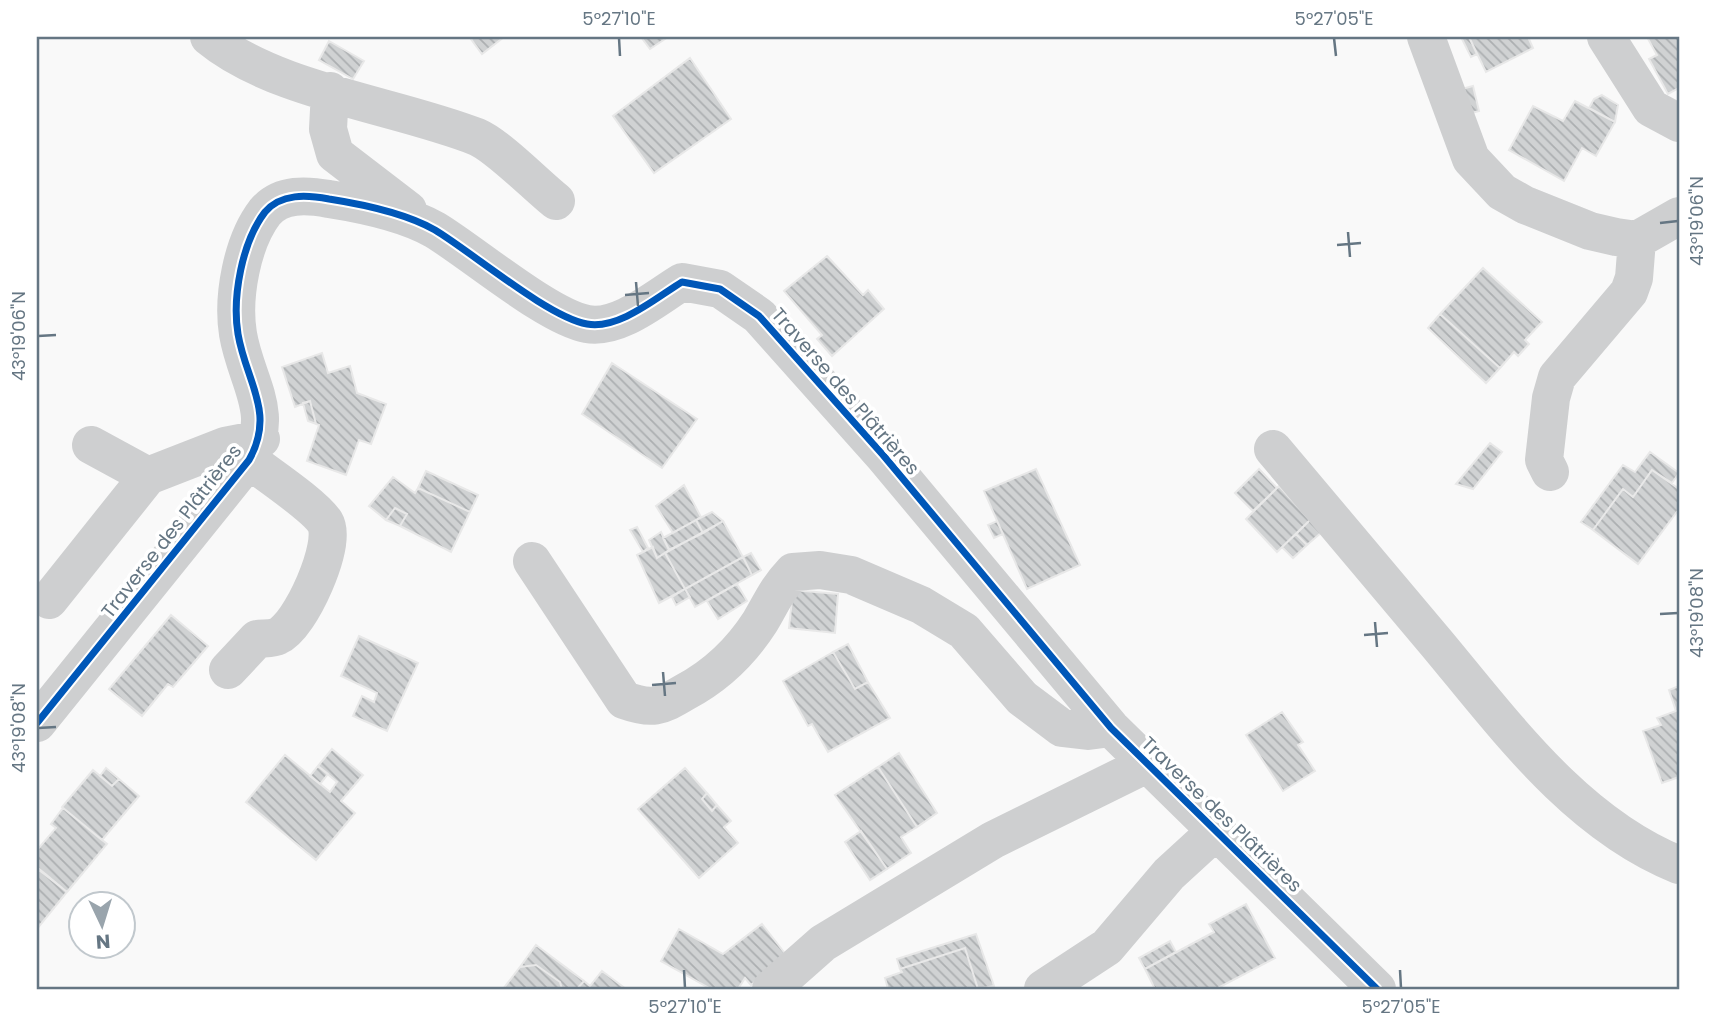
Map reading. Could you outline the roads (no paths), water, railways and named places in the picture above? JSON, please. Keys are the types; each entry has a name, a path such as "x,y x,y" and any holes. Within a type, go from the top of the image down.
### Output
{"street":[{"path":"209,37 232,56 330,91 480,138 556,201"},
{"path":"1426,37 1471,159 1502,192 1525,205 1591,231 1637,240 1679,216"},
{"path":"1606,37 1651,108 1679,123"},
{"path":"330,91 328,128 335,154 432,228"},
{"name":"Traverse des Plâtrières","path":"37,723 255,450 260,411 238,334 236,298 242,261 265,212 284,199 306,195 362,204 432,228 552,309 588,325 617,321 682,282 720,289 759,316 883,455 1111,728 1377,989"},
{"path":"1550,472 1544,460 1551,398 1557,377 1629,292 1634,278 1637,240"},
{"path":"91,445 148,476"},
{"path":"50,600 148,476 225,446 255,450 325,522 329,542 323,562 293,625 278,636 257,639 228,670"},
{"path":"1273,449 1498,717 1571,796 1642,850 1679,865"},
{"path":"532,562 624,700 647,708 665,704 712,677 737,653 761,620 774,593 793,572 820,570 851,575 921,605 964,631 1022,698 1062,728 1088,731 1111,728"},
{"path":"771,989 823,943 993,840 1149,763"},
{"path":"1043,989 1107,947 1169,874 1217,830"}]}
